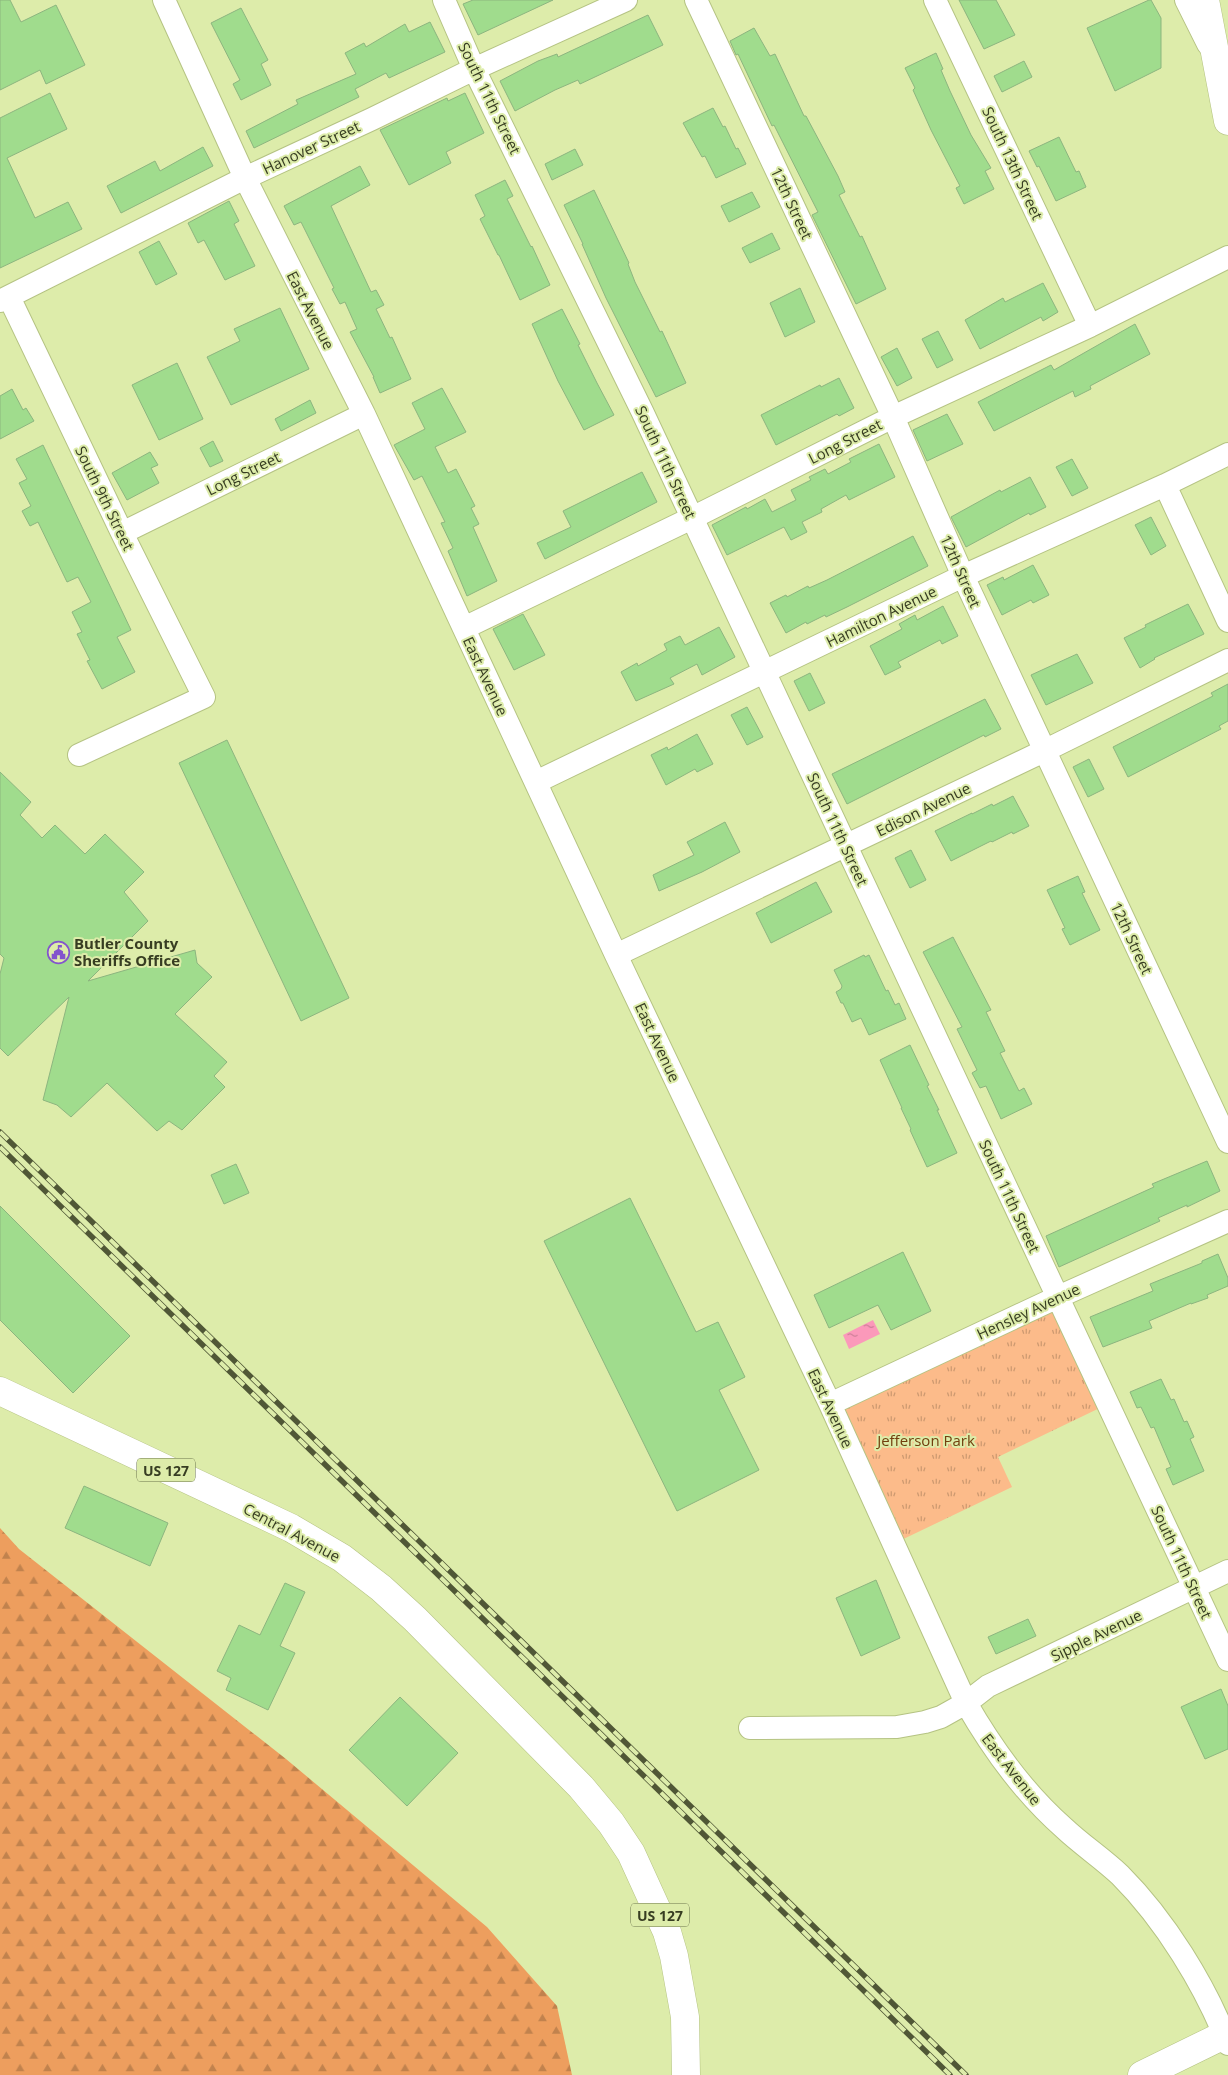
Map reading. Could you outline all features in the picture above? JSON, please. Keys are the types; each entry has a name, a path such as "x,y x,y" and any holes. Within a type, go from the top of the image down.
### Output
{"main road":[{"path":"1205,0 1228,121"},
{"name":"Central Avenue","path":"0,1391 291,1528 342,1558 398,1603 538,1742 581,1787 611,1823 631,1854 650,1891 667,1932 679,1979 684,2017 686,2075"},
{"path":"1142,2075 1227,2037"}],"street":[{"name":"East Avenue","path":"164,0 245,178 364,414 616,955 830,1404 966,1703 987,1740 1018,1781 1059,1824 1119,1874 1154,1914 1199,1985 1227,2037"},
{"name":"South 11th Street","path":"444,0 474,69 642,411 1228,1660"},
{"name":"Hanover Street","path":"5,299 245,178 474,69 626,0"},
{"name":"12th Street","path":"696,0 892,417 1044,751 1228,1142"},
{"name":"South 13th Street","path":"935,0 1090,326"},
{"path":"1186,0 1216,60"},
{"name":"Long Street","path":"464,628 692,518 892,417 1090,326 1228,257"},
{"name":"South 9th Street","path":"5,299 204,697 79,755"},
{"name":"Long Street","path":"122,533 364,414"},
{"name":"Hamilton Avenue","path":"536,782 963,576 1165,485 1228,454"},
{"path":"1165,485 1228,621"},
{"name":"Edison Avenue","path":"616,955 1044,751 1228,660"},
{"name":"Hensley Avenue","path":"830,1404 1058,1297 1228,1221"},
{"name":"Sipple Avenue","path":"750,1728 897,1726 925,1722 941,1717 966,1703 988,1686 1228,1571"}],"green space":[{"name":"Jefferson Park","path":"1058,1297 1108,1404 998,1457 1012,1487 893,1544 830,1404"},
{"path":"0,1528 19,1549 286,1759 487,1927 557,2006 572,2075 0,2075"}],"water":[{"path":"873,1320 880,1334 849,1349 843,1335"}],"building":[{"path":"0,0 10,0 21,22 56,5 85,65 46,84 40,70 0,90"},
{"path":"473,0 553,0 478,35 463,4"},
{"path":"959,0 996,0 1015,35 984,49"},
{"path":"1151,0 1161,18 1161,68 1115,91 1087,28"},
{"path":"241,8 268,60 261,64 271,85 241,100 233,84 240,80 211,23"},
{"path":"648,15 663,45 580,84 578,80 555,90 515,111 500,81 538,61 557,54 558,57"},
{"path":"430,22 445,52 389,78 386,73 355,89 359,97 254,148 246,131 298,104 296,100 356,74 345,53 364,43 366,47 405,24 409,32"},
{"path":"754,28 770,56 775,54 804,116 806,116 838,176 845,192 839,195 860,237 862,236 886,289 856,304 812,215 818,212 774,125 772,126 730,41"},
{"path":"936,53 943,69 941,70 971,135 991,168 985,171 994,189 964,204 956,188 960,186 931,130 905,68"},
{"path":"1024,61 1032,77 1002,92 994,76"},
{"path":"50,93 67,129 7,158 35,218 68,202 82,229 0,268 0,118"},
{"path":"465,93 484,133 446,152 451,163 409,185 380,130 447,98 448,101"},
{"path":"713,108 746,164 716,178 705,156 702,157 683,123"},
{"path":"1059,137 1076,172 1079,171 1086,187 1056,201 1039,166 1037,167 1029,151"},
{"path":"203,147 213,166 121,213 107,186 155,161 160,171"},
{"path":"575,149 583,165 552,180 545,164"},
{"path":"360,166 370,185 331,206 371,292 376,290 384,305 376,309 390,338 392,337 411,379 380,393 374,377 350,332 357,329 345,302 340,304 301,222 294,225 284,206"},
{"path":"505,180 513,196 507,199 550,285 520,300 480,219 485,216 475,195"},
{"path":"594,190 629,263 635,282 660,332 662,331 686,383 656,397 606,298 564,205"},
{"path":"752,192 760,207 729,222 721,206"},
{"path":"229,201 239,221 234,224 255,266 225,280 204,240 198,243 188,223"},
{"path":"772,233 780,249 750,263 742,248"},
{"path":"159,241 177,274 156,285 139,252"},
{"path":"1043,283 1058,312 1043,321 1041,317 980,349 965,320 1003,298 1005,302"},
{"path":"800,288 815,322 785,337 770,303"},
{"path":"280,308 309,369 231,405 207,357 240,341 234,329"},
{"path":"562,309 614,415 584,430 558,381 532,324"},
{"path":"1135,324 1150,354 1090,386 1091,389 1075,397 1073,391 994,431 978,402 1051,365 1054,370"},
{"path":"938,331 953,360 937,368 922,339"},
{"path":"897,348 912,378 897,386 881,357"},
{"path":"177,363 203,419 159,440 132,385"},
{"path":"839,378 854,408 839,416 837,414 776,445 761,415 820,385 821,387"},
{"path":"442,388 466,432 435,447 448,473 456,469 475,506 471,508 479,524 473,527 497,581 467,596 448,551 453,548 441,523 445,522 422,476 414,480 394,445 425,429 412,403"},
{"path":"12,389 23,410 26,408 34,421 0,439 0,396"},
{"path":"310,400 316,413 281,431 275,419"},
{"path":"947,414 963,444 927,461 913,430"},
{"path":"213,441 223,461 210,467 200,448"},
{"path":"879,444 895,477 849,500 846,495 821,509 822,512 802,522 807,532 791,540 784,527 727,555 712,525 765,499 772,512 796,500 791,490 811,480 809,477 825,469 828,474 851,462 849,459"},
{"path":"43,445 131,630 117,637 135,672 102,689 87,661 90,660 77,634 82,632 72,612 91,602 78,577 67,582 38,522 30,526 22,511 31,506 19,483 27,479 16,459"},
{"path":"150,452 158,465 151,468 159,483 127,500 112,473"},
{"path":"1072,459 1088,488 1072,496 1056,467"},
{"path":"642,472 657,502 545,559 537,543 571,527 563,511"},
{"path":"1030,477 1046,507 1030,515 1029,513 966,547 951,517 1000,490 1001,492"},
{"path":"1151,517 1166,546 1151,555 1135,525"},
{"path":"913,536 928,566 826,617 825,615 807,624 806,622 786,633 770,603 808,586 809,588 827,580"},
{"path":"1033,565 1049,595 1033,603 1031,600 1002,615 987,585 1003,577 1004,580"},
{"path":"1188,604 1204,634 1154,658 1140,668 1124,638 1146,627 1145,625"},
{"path":"943,606 958,636 942,644 940,640 898,662 901,667 885,675 870,646 902,629 899,624 915,615 917,620"},
{"path":"523,614 545,655 514,670 493,629"},
{"path":"719,627 735,657 702,675 697,664 670,678 674,684 636,701 621,672 637,663 638,666 667,650 664,644 680,636 685,645"},
{"path":"1077,654 1093,683 1046,705 1031,675"},
{"path":"810,673 825,703 809,711 794,681"},
{"path":"1228,684 1228,721 1219,726 1221,729 1128,777 1113,747 1213,696 1211,693"},
{"path":"985,699 1001,729 985,737 984,735 847,804 832,774"},
{"path":"747,707 763,737 747,745 731,715"},
{"path":"697,734 713,764 697,772 695,769 666,785 651,755 667,747 668,750"},
{"path":"227,740 349,998 301,1021 179,763"},
{"path":"1089,759 1104,789 1088,797 1073,767"},
{"name":"Butler County Sheriffs Office","path":"0,772 31,802 20,815 42,838 55,825 85,854 105,834 144,872 124,892 148,921 88,981 195,950 197,963 212,977 175,1014 227,1062 214,1076 225,1087 182,1130 169,1121 157,1131 107,1083 71,1117 57,1105 43,1100 69,997 8,1056 0,1048 0,974 4,958 0,954"},
{"path":"1013,796 1029,826 1013,834 1012,832 991,841 951,861 935,831"},
{"path":"725,822 740,852 702,872 659,891 653,875 694,855 687,842"},
{"path":"911,850 926,880 910,888 895,858"},
{"path":"1078,876 1085,892 1082,893 1100,930 1070,945 1062,929 1065,928 1047,890"},
{"path":"816,882 832,912 771,943 756,913"},
{"path":"953,937 991,1010 986,1012 1005,1051 1000,1053 1019,1091 1024,1088 1032,1104 1001,1119 986,1086 980,1088 972,1073 977,1070 957,1029 962,1027 923,952"},
{"path":"864,955 865,957 869,955 886,991 888,990 895,1005 899,1003 906,1019 869,1035 861,1018 852,1022 843,1003 841,1003 836,992 842,986 834,970"},
{"path":"910,1045 957,1153 927,1167 880,1060"},
{"path":"1207,1161 1220,1191 1158,1218 1160,1221 1059,1267 1046,1236 1154,1187 1152,1184"},
{"path":"236,1164 249,1193 224,1204 211,1175"},
{"path":"630,1198 696,1332 718,1322 745,1377 719,1390 759,1470 677,1511 544,1241"},
{"path":"0,1206 130,1336 73,1393 0,1320"},
{"path":"903,1252 931,1311 891,1330 878,1305 829,1328 814,1295"},
{"path":"1218,1254 1228,1278 1228,1286 1207,1295 1208,1298 1191,1303 1149,1321 1152,1328 1103,1347 1090,1317 1153,1291 1150,1284 1202,1263 1202,1261"},
{"path":"1161,1379 1171,1400 1174,1399 1184,1422 1187,1421 1194,1437 1190,1439 1204,1471 1173,1485 1166,1469 1171,1467 1154,1427 1151,1428 1141,1407 1137,1408 1130,1392"},
{"path":"84,1486 168,1523 150,1566 65,1528"},
{"path":"876,1580 900,1638 861,1656 836,1598"},
{"path":"285,1583 305,1592 280,1646 295,1653 268,1710 226,1690 231,1678 217,1671 239,1625 260,1635"},
{"path":"1028,1619 1036,1636 996,1654 988,1637"},
{"path":"1221,1689 1228,1706 1228,1749 1205,1759 1181,1707"},
{"path":"400,1697 458,1753 407,1806 349,1750"}],"railway":[{"path":"0,1132 966,2075"},
{"path":"0,1147 950,2075"}],"place":[{"name":"Butler County Sheriffs Office","path":"58,952"}]}
